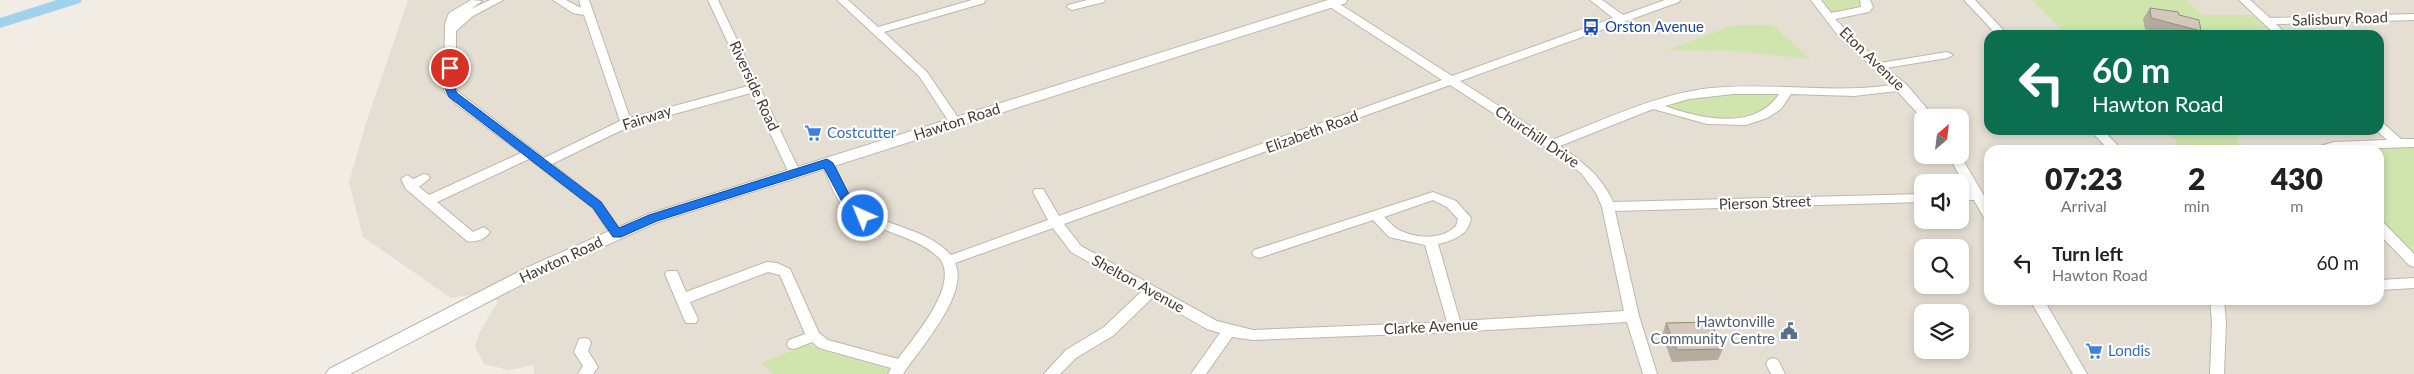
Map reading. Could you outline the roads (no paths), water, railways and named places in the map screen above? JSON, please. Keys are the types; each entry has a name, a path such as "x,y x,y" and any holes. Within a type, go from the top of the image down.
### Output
{"street":[{"path":"479,0 455,12 451,19 450,91 460,101 597,205 617,234"},
{"path":"451,30 470,14 498,0"},
{"path":"558,0 577,11 588,12"},
{"path":"584,0 626,123"},
{"name":"Riverside Road","path":"713,0 794,172"},
{"path":"842,0 923,74 955,122"},
{"path":"1072,7 1097,0"},
{"path":"1595,0 1621,19"},
{"name":"Elizabeth Road","path":"948,261 1058,224 1675,0"},
{"name":"Eton Avenue","path":"1816,0 1828,17 1902,87 1920,109"},
{"path":"1828,17 1865,10 1868,7 1865,0"},
{"path":"1969,0 1998,30"},
{"path":"2244,0 2277,30"},
{"path":"876,31 980,1"},
{"name":"Churchill Drive","path":"1336,2 1452,81 1576,161 1592,177 1608,207 1632,316 1650,374"},
{"name":"Hawton Road","path":"335,374 532,272 653,218 1336,2"},
{"name":"Salisbury Road","path":"2267,21 2414,17"},
{"path":"1880,66 1946,54"},
{"path":"1551,145 1655,106 1710,92 1787,91 1860,93 1902,87"},
{"name":"Fairway","path":"544,163 626,123 755,88"},
{"path":"1655,106 1688,118 1705,121 1735,122 1755,118 1775,109 1782,102 1787,91"},
{"path":"2384,131 2398,144"},
{"path":"2101,135 2111,145"},
{"path":"2366,145 2414,143"},
{"path":"428,201 479,185 530,154"},
{"path":"683,299 767,268 778,268 785,272 814,336 824,344 898,369 943,302 950,286 952,274 948,261 942,252 930,243 863,216 851,208 827,163"},
{"path":"1959,164 1984,206"},
{"path":"424,178 408,182 472,238 484,232"},
{"name":"Shelton Avenue","path":"1039,192 1076,249 1212,325 1229,331"},
{"path":"1259,253 1374,215 1433,196 1451,201 1465,218 1465,226 1460,232 1431,242 1394,234 1374,215"},
{"path":"1969,196 1978,196"},
{"name":"Pierson Street","path":"1608,207 1914,198"},
{"path":"2384,231 2414,262"},
{"path":"1431,242 1455,327"},
{"path":"672,274 691,319"},
{"path":"2384,284 2414,283"},
{"path":"1051,374 1071,354 1109,331 1151,291"},
{"path":"2041,305 2080,374"},
{"path":"2217,305 2219,322 2217,374"},
{"name":"Clarke Avenue","path":"1229,331 1253,335 1455,327 1632,316"},
{"path":"1198,374 1229,331"},
{"path":"794,344 814,336"},
{"path":"578,350 591,367 585,374"}],"waterway":[{"path":"0,23 74,0"}],"place":[{"name":"Orston Avenue","path":"1591,27"},
{"name":"Costcutter","path":"813,133"},
{"name":"Hawtonville Community Centre","path":"1789,331"},
{"name":"Londis","path":"2094,351"}]}
